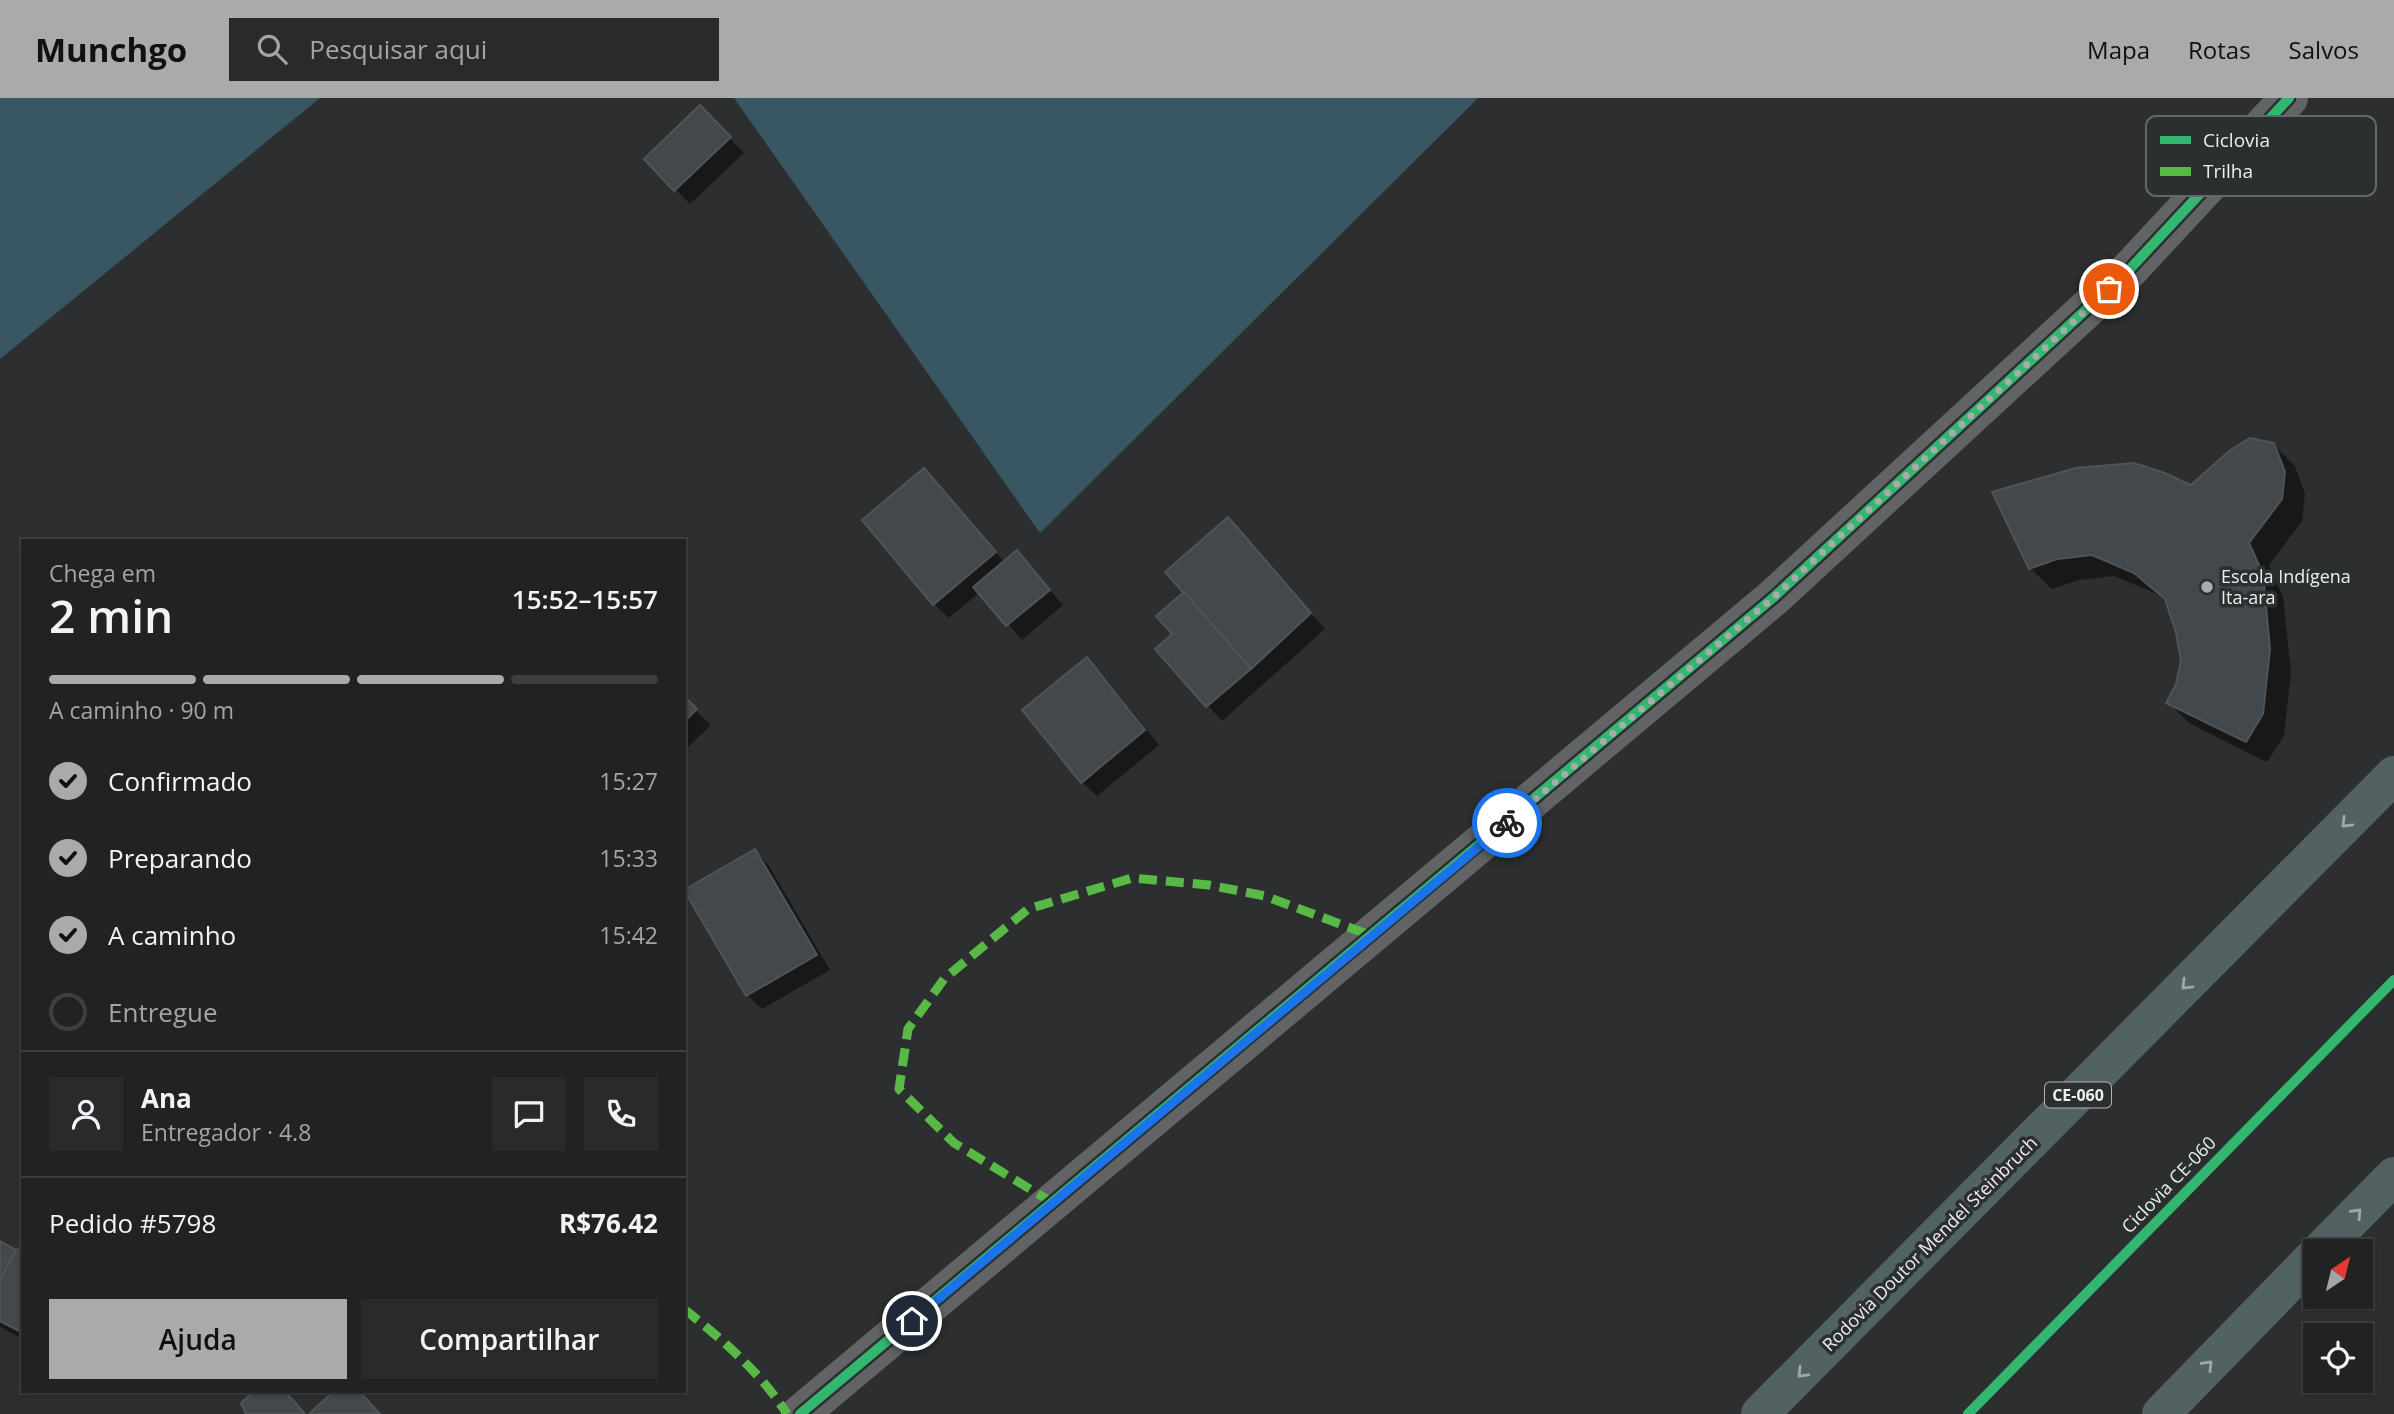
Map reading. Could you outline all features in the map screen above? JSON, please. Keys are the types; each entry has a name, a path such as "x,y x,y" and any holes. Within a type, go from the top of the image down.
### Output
{"highway":[{"name":"Rodovia Doutor Mendel Steinbruch","path":"1760,1414 2394,775"},
{"path":"2332,1239 2394,1176"},
{"path":"2161,1414 2303,1268"}],"street":[{"path":"2272,116 2289,98"},
{"path":"808,1411 1774,597 2129,271 2198,196"}],"shaded area":[{"path":"0,98 320,98 0,359"},
{"path":"734,98 1478,98 1040,533"}],"building":[{"path":"700,105 731,137 674,191 644,159"},
{"name":"Escola Indígena Ita-ara","path":"2250,438 2274,443 2285,472 2282,499 2249,543 2263,574 2270,649 2263,714 2246,742 2166,703 2176,684 2181,661 2176,633 2165,599 2134,573 2092,555 2057,559 2029,569 1992,492 2076,468 2134,463 2191,485 2229,451"},
{"path":"924,468 996,552 933,605 862,520"},
{"path":"1228,517 1311,613 1251,669 1165,572"},
{"path":"1017,550 1050,590 1006,626 973,587"},
{"path":"1184,592 1251,669 1206,707 1155,649 1172,634 1156,616"},
{"path":"1087,657 1145,730 1081,783 1022,710"},
{"path":"686,698 697,709 686,720"},
{"path":"755,849 817,955 746,996 686,893 686,889"},
{"path":"0,1241 16,1250 0,1280"},
{"path":"21,1247 21,1332 0,1321 0,1280 16,1250"},
{"path":"252,1393 287,1393 305,1414 246,1414 241,1403"},
{"path":"332,1393 361,1393 380,1414 309,1414"}],"marked path":[{"path":"1053,1203 954,1143 899,1089 908,1029 944,979 1028,909 1132,878 1209,885 1265,896 1372,936"},
{"path":"686,1311 740,1357 787,1414"}],"cycle path":[{"path":"2272,116 2289,98"},
{"path":"800,1414 1774,597 2129,270 2198,196"},
{"name":"Ciclovia CE-060","path":"1968,1414 2394,980"}],"way so far":[{"path":"1507,823 1774,597 2109,289"}],"place":[{"name":"Escola Indígena Ita-ara","path":"2207,587"}],"route":[{"path":"912,1321 1507,823"}]}
